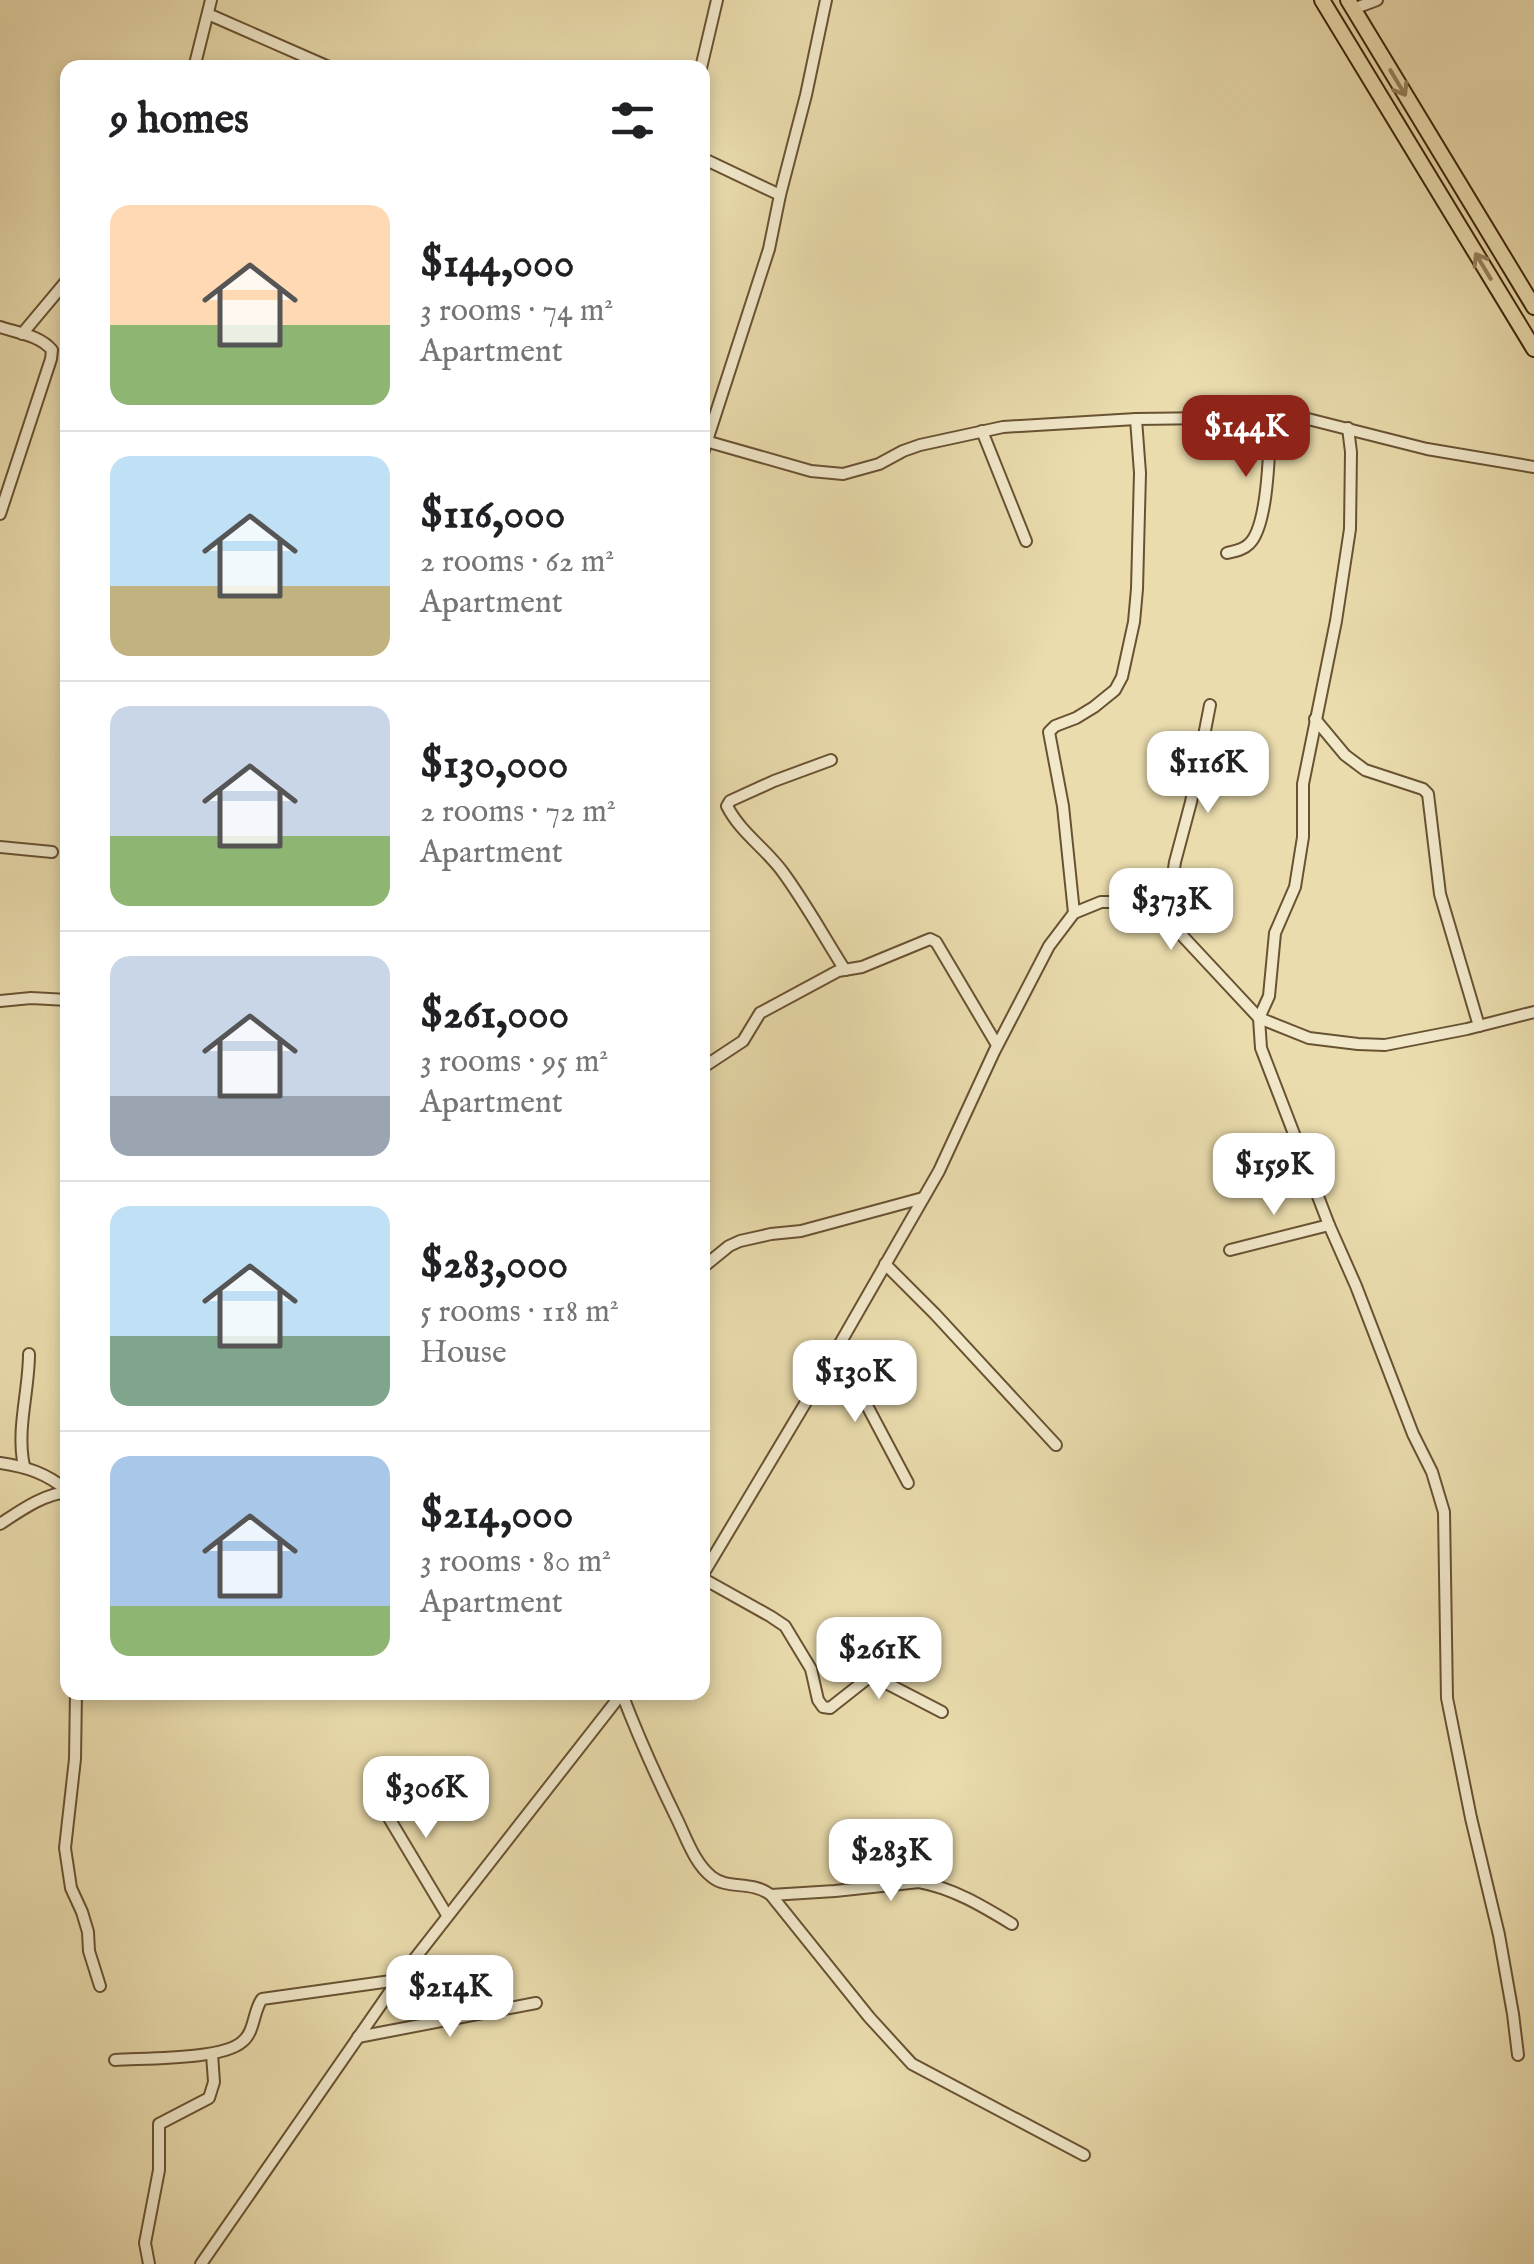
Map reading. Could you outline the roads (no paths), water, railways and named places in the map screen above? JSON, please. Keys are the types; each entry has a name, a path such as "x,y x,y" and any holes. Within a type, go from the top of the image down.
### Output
{"highway":[{"path":"1322,0 1534,349"},
{"path":"1351,4 1534,307"}],"street":[{"path":"196,60 211,0"},
{"path":"703,60 716,0"},
{"path":"710,426 769,249 826,0"},
{"path":"1351,4 1377,0"},
{"path":"208,14 313,60"},
{"path":"710,162 780,195"},
{"path":"22,334 60,289"},
{"path":"0,328 48,344 52,350 0,514"},
{"path":"1227,553 1251,543 1261,526 1271,417"},
{"path":"710,442 812,470 843,474 920,446 1003,428 1136,419 1300,417 1427,449 1534,467"},
{"path":"1074,913 1049,732 1094,707 1115,690 1122,677 1137,589 1140,462 1136,419"},
{"path":"1348,428 1350,529 1303,784 1303,837 1296,887 1276,928 1269,996 1259,1018 1261,1048 1412,1434 1432,1472 1444,1512 1447,1698 1499,1934 1518,2056"},
{"path":"982,431 1026,541"},
{"path":"1166,921 1174,862 1191,802 1210,705"},
{"path":"1315,719 1354,763 1428,794 1440,894 1479,1026"},
{"path":"831,760 774,781 730,801 728,806 749,838 782,872 845,970"},
{"path":"0,848 52,852"},
{"path":"710,1563 939,1171 1049,946 1074,913 1101,902 1120,902 1166,921 1259,1018 1308,1038 1385,1044 1419,1040 1534,1012"},
{"path":"710,1063 742,1041 760,1013 838,971 862,967 930,938 997,1046"},
{"path":"0,1001 60,1000"},
{"path":"710,1261 740,1240 801,1230 923,1198"},
{"path":"1230,1250 1329,1225"},
{"path":"885,1264 1056,1445"},
{"path":"837,1349 908,1483"},
{"path":"24,1466 21,1438 29,1380 28,1354"},
{"path":"0,1463 41,1472 60,1485"},
{"path":"0,1524 60,1492"},
{"path":"710,1582 784,1626 811,1669 818,1700 824,1707 830,1708 868,1678 942,1712"},
{"path":"76,1700 75,1758 65,1848 71,1888 88,1932 100,1986"},
{"path":"201,2264 398,1980 618,1700"},
{"path":"626,1700 646,1755 701,1866 716,1881 754,1886 771,1895 869,2018 912,2064 1084,2156"},
{"path":"371,1788 447,1915"},
{"path":"771,1895 919,1882 978,1904 1012,1924"},
{"path":"115,2060 212,2054 244,2041 262,1999 398,1980"},
{"path":"357,2037 536,2003"},
{"path":"149,2264 145,2244 159,2170 160,2124 208,2098 214,2082 212,2054"}]}
